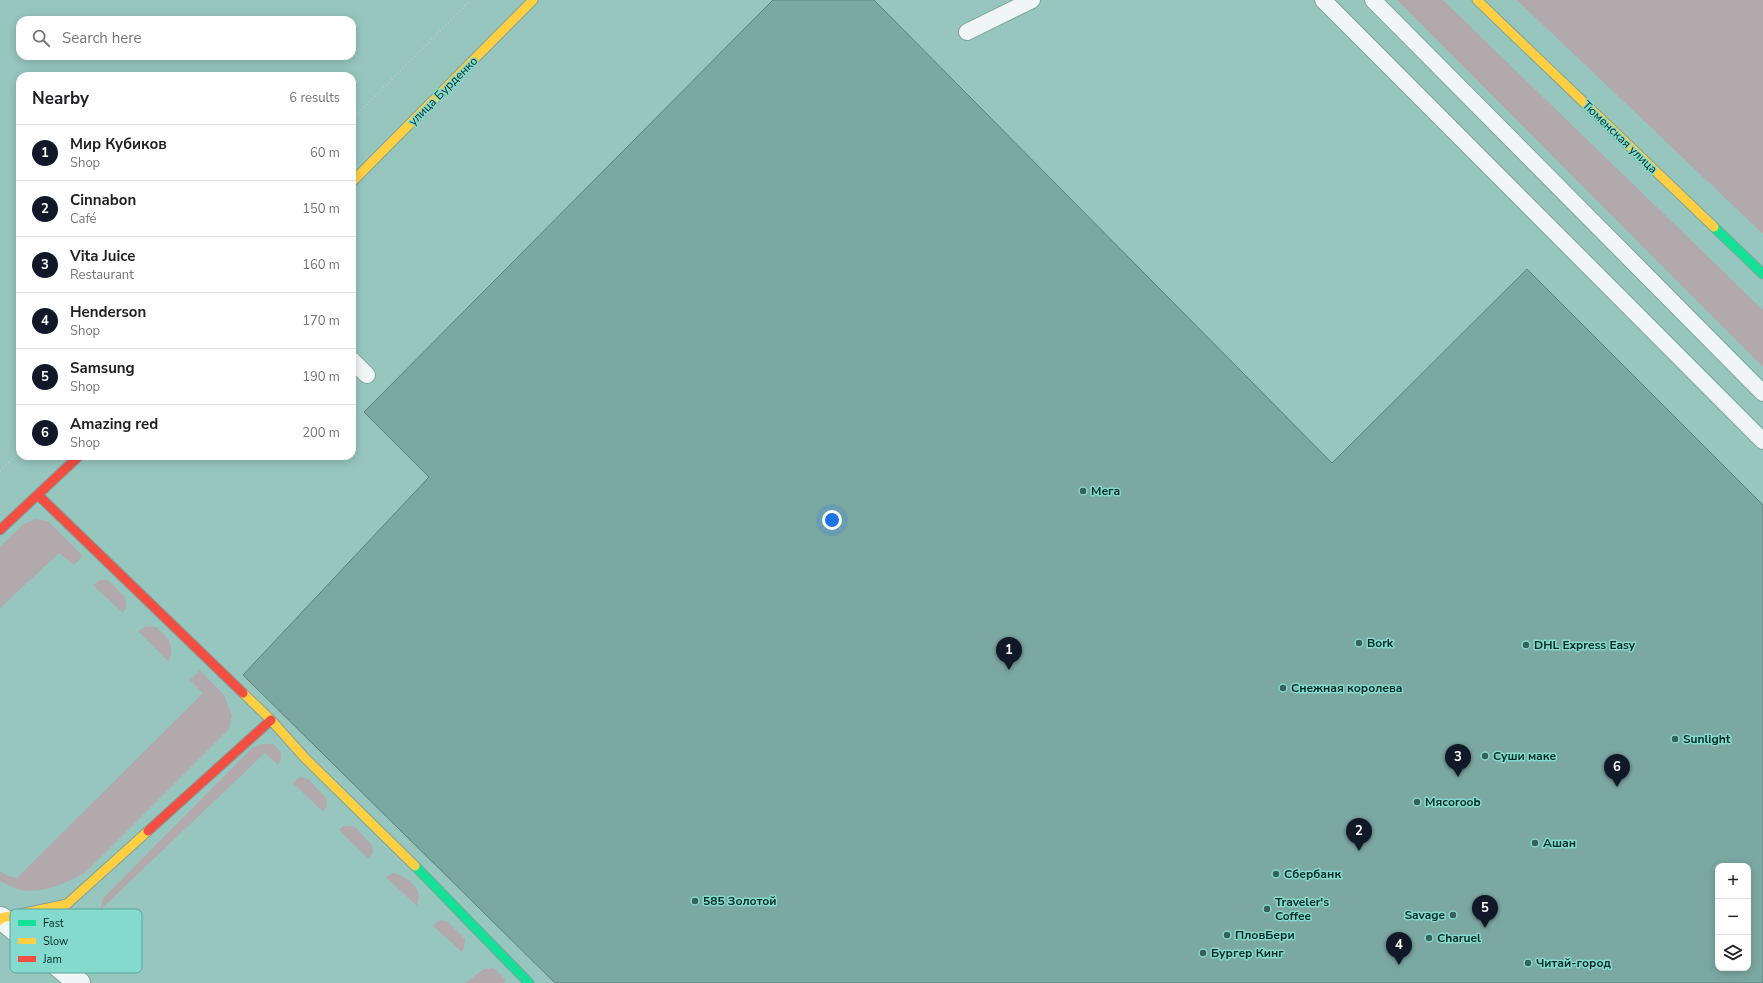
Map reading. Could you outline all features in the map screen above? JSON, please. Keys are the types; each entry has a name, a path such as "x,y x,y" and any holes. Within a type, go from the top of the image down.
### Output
{"street":[{"name":"улица Бурденко","path":"356,178 533,0"},
{"name":"Тюменская улица","path":"1477,0 1763,274"},
{"path":"0,530 75,460"},
{"path":"38,495 275,716 305,758 447,898 529,983"},
{"path":"43,909 67,904 275,716"},
{"path":"0,918 10,916"},
{"path":"0,918 10,926"},
{"path":"67,973 79,983"}],"lane":[{"path":"968,32 1032,0"},
{"path":"1323,0 1763,441"},
{"path":"1373,0 1763,393"},
{"path":"356,364 368,376"}],"path":[{"path":"356,115 471,0"},
{"path":"0,470 16,454"}],"shaded area":[{"path":"1397,0 1443,0 1763,310 1763,367"},
{"path":"1517,0 1763,0 1763,234"},
{"path":"35,519 48,521 83,556 74,565 59,553 0,608 0,547 22,525"},
{"path":"100,580 108,580 125,597 126,608 123,613 93,585"},
{"path":"146,626 156,627 167,638 171,646 171,656 169,662 138,631"},
{"path":"200,670 224,695 232,716 229,729 86,872 54,887 29,891 20,890 0,881 0,871 6,875 17,878 203,693 190,680"},
{"path":"262,744 273,744 281,752 281,760 278,765 265,753 100,909 103,898 252,748"},
{"path":"299,777 308,779 326,798 327,806 323,812 293,783"},
{"path":"344,826 354,826 372,845 373,852 369,859 339,830"},
{"path":"393,873 408,880 417,889 419,899 417,906 386,877"},
{"path":"440,920 448,922 465,939 462,952 433,926"},
{"path":"494,968 505,979 504,983 465,983 484,969"}],"building":[{"name":"Мега","path":"773,0 874,0 1332,463 1527,269 1763,505 1763,983 555,983 243,675 429,477 364,412"}],"traffic: fast":[{"path":"1714,227 1763,274"},
{"path":"415,866 529,983"}],"traffic: slow":[{"path":"356,178 533,0"},
{"path":"1477,0 1714,227"},
{"path":"243,693 271,720 305,758 415,866"},
{"path":"43,909 67,904 148,831"},
{"path":"0,920 1,918 10,916"}],"traffic: jam":[{"path":"0,530 75,460"},
{"path":"38,495 243,693"},
{"path":"148,831 271,720"}],"place":[{"name":"Мега","path":"1083,491"},
{"name":"Bork","path":"1359,643"},
{"name":"DHL Express Easy","path":"1526,645"},
{"name":"Мир Кубиков","path":"1009,670"},
{"name":"Снежная королева","path":"1283,688"},
{"name":"Sunlight","path":"1675,739"},
{"name":"Суши маке","path":"1485,756"},
{"name":"Vita Juice","path":"1458,777"},
{"name":"Amazing red","path":"1617,787"},
{"name":"Мясоroob","path":"1417,802"},
{"name":"Ашан","path":"1535,843"},
{"name":"Cinnabon","path":"1359,851"},
{"name":"Сбербанк","path":"1276,874"},
{"name":"585 Золотой","path":"695,901"},
{"name":"Traveler's Coffee","path":"1267,909"},
{"name":"Savage","path":"1453,915"},
{"name":"Samsung","path":"1485,928"},
{"name":"ПловБери","path":"1227,935"},
{"name":"Charuel","path":"1429,938"},
{"name":"Бургер Кинг","path":"1203,953"},
{"name":"Читай-город","path":"1528,963"},
{"name":"Henderson","path":"1399,965"}]}
